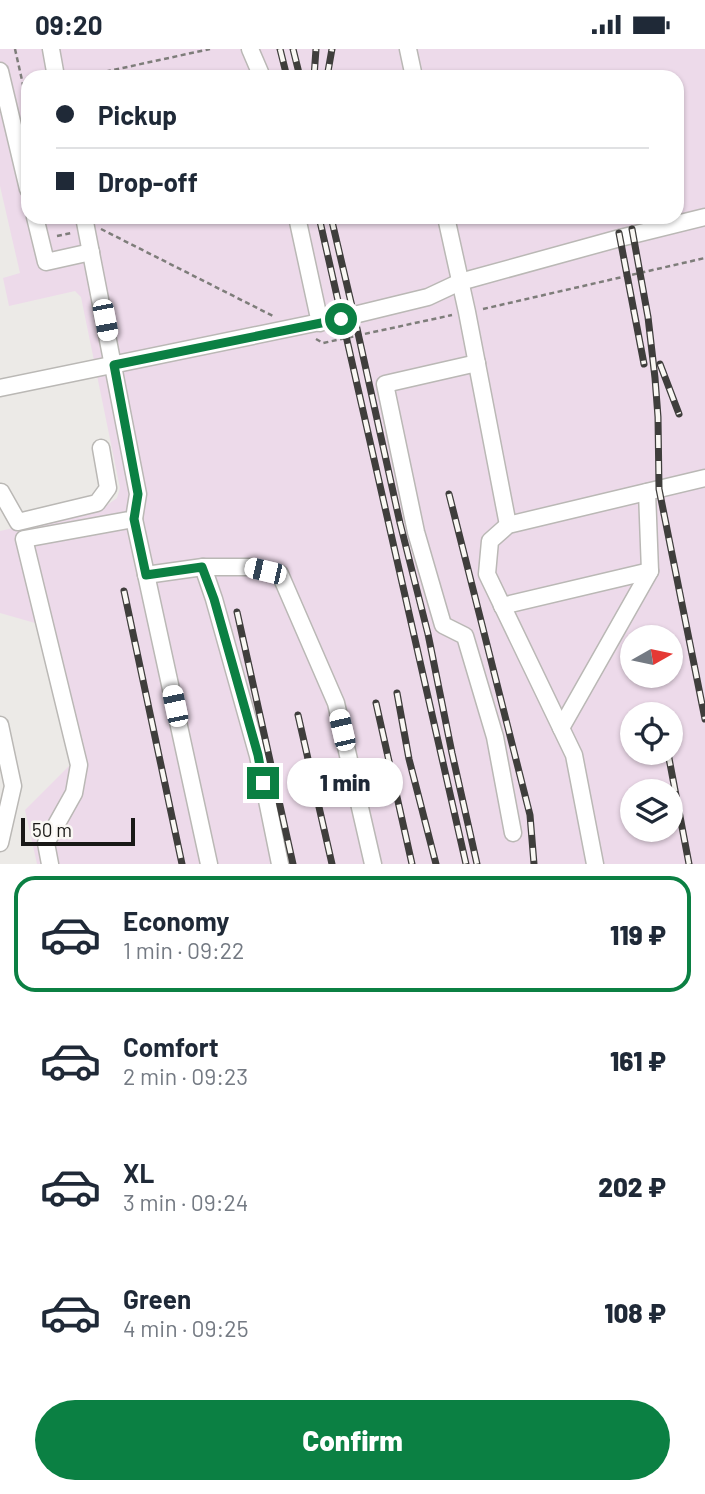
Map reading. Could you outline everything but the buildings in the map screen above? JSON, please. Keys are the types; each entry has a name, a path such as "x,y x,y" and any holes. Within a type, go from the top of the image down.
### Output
{"lane":[{"path":"51,49 56,70"},
{"path":"250,49 259,70"},
{"path":"408,49 412,70"},
{"path":"0,71 21,160"},
{"path":"684,221 705,216"},
{"path":"37,224 46,262 91,252"},
{"path":"85,224 138,494 134,519 209,864"},
{"path":"299,224 320,323"},
{"path":"448,224 508,525"},
{"path":"0,388 320,323 428,297 460,282 674,224"},
{"path":"477,363 385,384 416,533 443,625 465,636 495,737 513,833"},
{"path":"0,492 18,522 97,503 108,488 101,449"},
{"path":"594,864 574,755 487,574 490,541 508,525 705,478"},
{"path":"561,728 650,571 647,492"},
{"path":"50,864 46,843 74,793 79,765 24,539 134,519"},
{"path":"146,575 202,567 251,567 280,574 336,703 373,864"},
{"path":"202,567 214,599 258,755 280,864"},
{"path":"502,606 650,571"},
{"path":"0,725 13,786 0,843"}],"path":[{"path":"15,49 21,70"},
{"path":"112,70 210,49"},
{"path":"57,236 83,224"},
{"path":"88,224 272,315"},
{"path":"296,327 323,343 705,258"}],"shaded area":[{"path":"0,49 705,49 705,864 37,864 25,810 71,764 35,623 0,613 0,531 103,508 117,498 120,488 81,297 75,291 9,306 3,278 20,273 0,186"}],"railway":[{"path":"280,49 285,70"},
{"path":"293,49 298,70"},
{"path":"314,70 316,49"},
{"path":"328,70 332,49"},
{"path":"321,224 466,864"},
{"path":"333,224 400,523 428,634 477,864"},
{"path":"632,229 648,317 655,378 659,489 705,719"},
{"path":"619,233 644,364"},
{"path":"660,364 679,414"},
{"path":"449,494 530,815 534,864"},
{"path":"124,591 182,864"},
{"path":"237,612 293,864"},
{"path":"397,693 409,759 436,864"},
{"path":"376,703 412,864"},
{"path":"298,715 332,864"},
{"path":"670,765 689,864"}],"route":[{"path":"263,783 258,755 214,599 202,567 146,575 134,519 138,494 114,365 341,319"}]}
